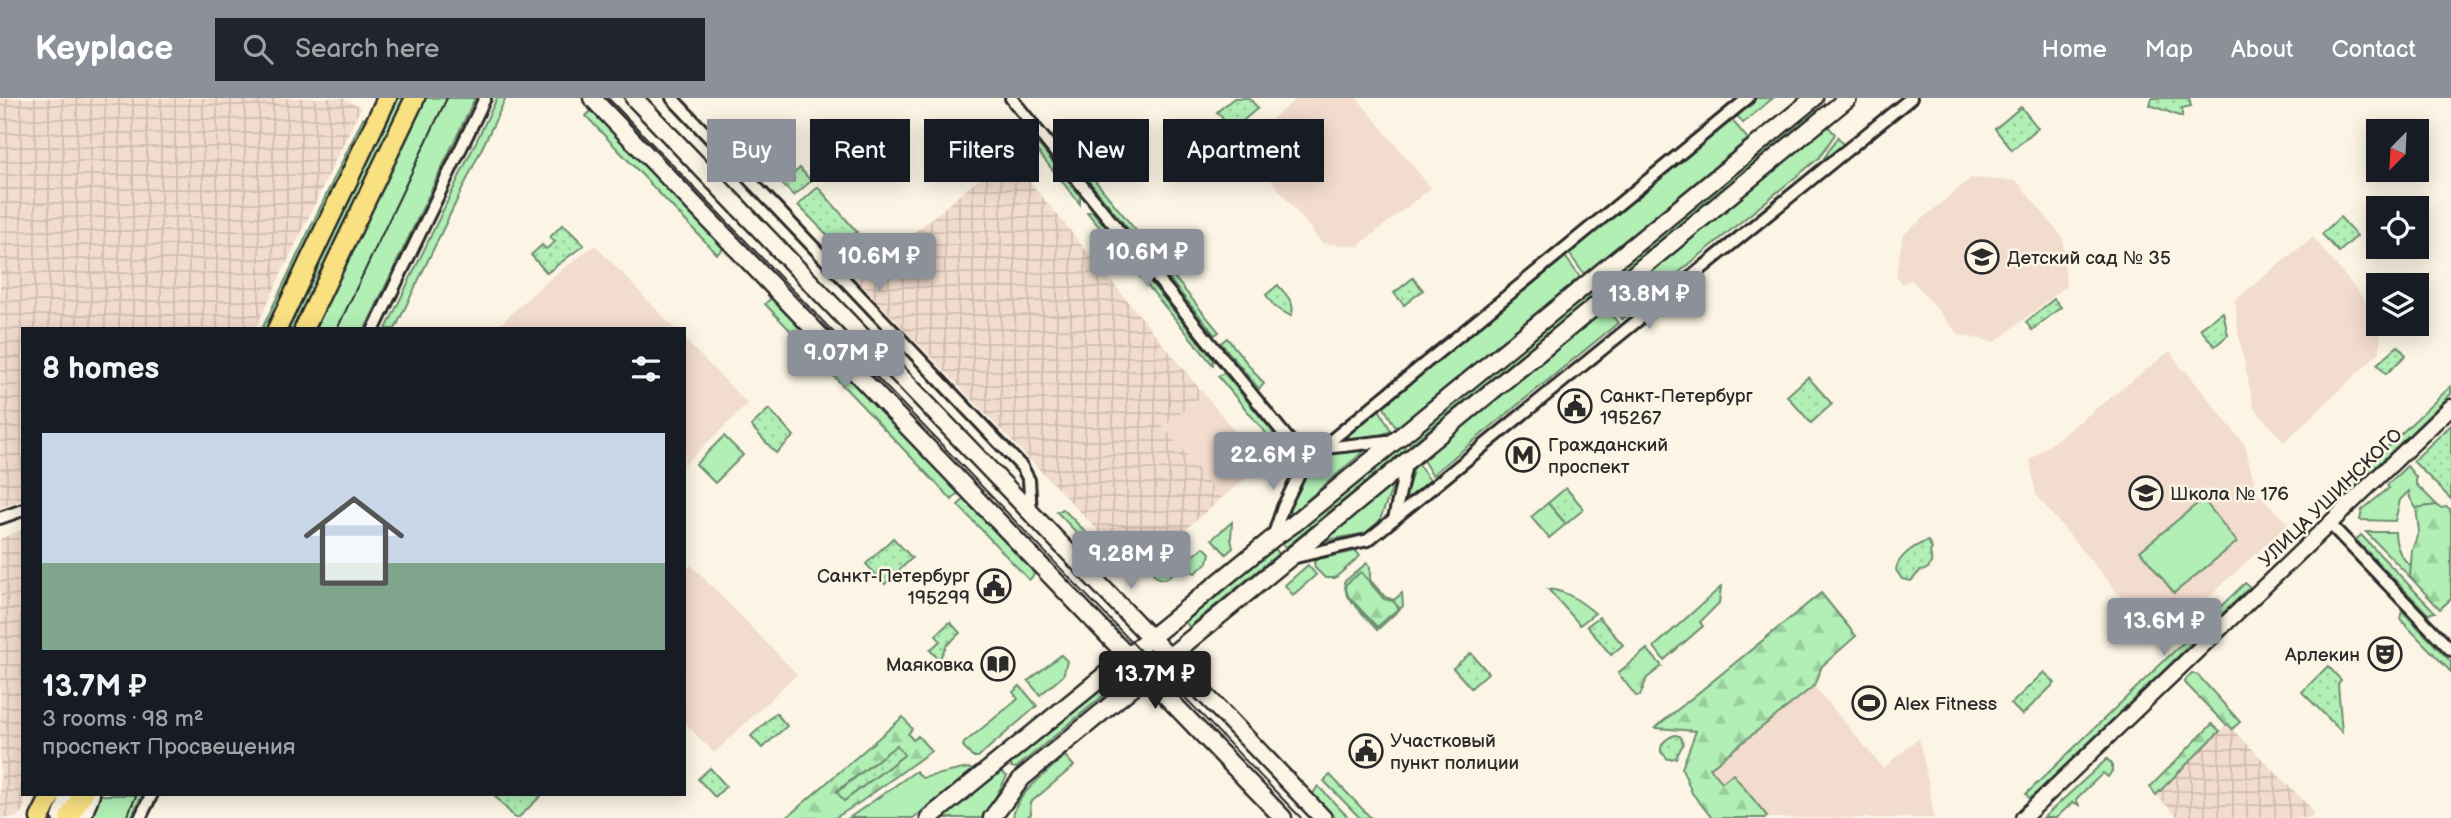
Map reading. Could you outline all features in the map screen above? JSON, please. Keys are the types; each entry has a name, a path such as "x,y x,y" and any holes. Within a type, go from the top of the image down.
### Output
{"main road":[{"path":"278,327 387,98"},
{"path":"305,327 415,98"},
{"path":"592,98 1283,818"},
{"path":"634,98 1323,818"},
{"path":"929,818 1272,538 1295,523 1814,98"},
{"path":"992,818 1021,778 1848,98"},
{"path":"1003,758 1008,772 1021,778"},
{"path":"40,818 51,796"},
{"path":"61,818 68,796"},
{"path":"69,818 82,796"},
{"path":"82,818 90,796"}],"street":[{"path":"375,327 485,98"},
{"path":"672,98 1022,467 1029,480 1031,513"},
{"path":"1011,98 1306,461"},
{"path":"1272,538 1283,507 1306,461 1748,98"},
{"path":"1291,558 1315,550 1368,540 1911,98"},
{"name":"УЛИЦА УШИНСКОГО","path":"2023,818 2451,407"},
{"path":"1323,448 1396,440"},
{"path":"1394,519 1407,460"},
{"path":"0,519 21,511"},
{"path":"2330,524 2451,650"},
{"path":"140,818 151,796"}],"shaded area":[{"path":"0,98 342,98 361,107 256,327 21,327 21,500 0,508"},
{"path":"1297,98 1357,98 1431,188 1358,246 1322,243 1273,182 1324,182 1324,119 1272,119"},
{"name":"Детский сад № 35","path":"1971,178 2017,181 2063,238 2066,286 1995,342 1959,335 1912,280 1902,284 1896,275 1903,235"},
{"path":"975,182 1030,182 1204,394 1164,427 1222,498 1137,571 857,280"},
{"path":"2313,237 2366,301 2366,336 2381,336 2380,352 2284,442 2254,408 2238,333 2235,300"},
{"path":"595,245 673,327 497,327 542,285"},
{"path":"686,341 748,404 686,463"},
{"name":"Школа № 176","path":"2170,351 2183,371 2186,371 2245,445 2256,491 2288,524 2167,635 2151,617 2143,623 2036,495 2030,460"},
{"path":"1204,394 1262,465 1222,498 1164,427"},
{"path":"21,530 21,796 26,796 24,809 16,818 0,818 0,539"},
{"path":"691,565 797,674 714,753 686,724 686,570"},
{"path":"1814,686 1883,768 1919,738 1934,818 1765,818 1767,816 1733,774 1722,782 1710,768"},
{"path":"2227,724 2309,806 2313,813 2311,818 2179,818 2156,795"}],"green space":[{"path":"395,98 405,98 295,327 286,327"},
{"path":"424,98 475,98 366,327 314,327"},
{"path":"497,98 506,98 396,327 387,327"},
{"path":"1234,98 1249,98 1258,108 1245,119 1223,119 1217,112"},
{"path":"1756,98 1773,98 1743,123 1736,114"},
{"path":"2152,98 2189,98 2191,106 2182,108 2182,117 2150,105"},
{"path":"1813,107 1817,112 1599,291 1594,286"},
{"path":"2021,107 2038,128 2012,150 1995,129"},
{"path":"592,110 724,248 717,254 586,116"},
{"path":"363,118 367,120 268,327 263,327"},
{"path":"1731,119 1748,139 1584,274 1568,252"},
{"path":"1827,125 1835,134 1819,158 1622,319 1608,303"},
{"path":"1838,137 1844,146 1627,324 1625,322 1822,161"},
{"path":"1039,145 1053,162 1053,170 1039,153"},
{"path":"800,168 810,182 794,196 782,184 796,182 796,172"},
{"path":"1062,182 1069,182 1080,196 1080,204"},
{"path":"1090,182 1096,182 1219,332 1215,335"},
{"path":"818,187 857,232 839,247 798,205"},
{"path":"1087,212 1093,212 1213,359 1213,365"},
{"path":"2340,217 2357,236 2339,252 2322,234"},
{"path":"563,224 584,245 547,273 531,255 542,245 546,249 555,242 550,237"},
{"path":"1564,255 1580,277 1396,428 1382,404"},
{"path":"1413,278 1423,290 1404,305 1394,293"},
{"path":"1278,285 1292,304 1291,316 1275,307 1266,295"},
{"path":"1589,289 1594,295 1410,445 1406,440"},
{"path":"772,297 959,492 952,500 765,304"},
{"path":"2054,299 2061,307 2032,330 2026,322"},
{"path":"1604,306 1618,323 1432,475 1421,457"},
{"path":"2223,312 2228,335 2215,346 2200,329"},
{"path":"1227,338 1264,384 1259,389 1221,343"},
{"path":"2398,346 2406,355 2386,374 2377,364"},
{"path":"1224,373 1274,433 1269,437 1218,376"},
{"path":"1808,377 1832,404 1811,423 1787,396"},
{"path":"2451,386 2451,394 2346,496 2341,491"},
{"path":"1378,407 1391,431 1378,436 1343,440 1342,436"},
{"path":"769,409 794,436 776,453 751,426"},
{"path":"2451,425 2451,499 2413,461"},
{"path":"724,436 743,455 715,483 696,464"},
{"path":"1401,443 1406,449 1285,548 1281,542"},
{"path":"1361,446 1365,448 1363,452 1292,513 1288,512 1287,509 1301,482 1313,465 1331,454"},
{"path":"1416,462 1432,483 1405,504 1403,502"},
{"path":"2407,466 2416,477 2416,484 2437,505 2416,508 2409,491 2400,500 2395,521 2360,520 2362,510 2389,488 2387,485"},
{"path":"1392,481 1394,484 1376,529 1327,540 1326,536"},
{"path":"1566,488 1584,509 1566,524 1548,503"},
{"path":"966,498 1029,564 1034,575 1029,580 958,505"},
{"path":"2203,499 2237,542 2174,593 2140,551"},
{"path":"1548,503 1566,524 1549,538 1531,517"},
{"path":"2437,505 2451,510 2451,599 2440,609 2410,577 2412,550 2419,531 2416,508"},
{"path":"1063,509 1122,569 1116,574 1057,512"},
{"path":"1232,522 1233,548 1226,554 1212,539"},
{"path":"2366,532 2395,532 2399,551 2411,566 2410,577"},
{"path":"2361,535 2435,612 2428,614 2356,540"},
{"path":"893,538 912,558 885,584 866,564"},
{"path":"1928,541 1932,549 1929,567 1920,571 1911,581 1902,579 1896,570 1900,560 1913,548"},
{"path":"1204,547 1210,553 1208,562 1195,573 1188,570 1188,560"},
{"path":"1274,548 1279,553 1189,627 1185,621"},
{"path":"1356,551 1360,556 1335,578 1325,578 1315,568 1314,562 1318,559"},
{"path":"1163,557 1171,560 1174,568 1171,576 1163,579 1155,576 1152,568 1155,560"},
{"path":"1367,563 1370,567 1370,580 1385,597 1394,600 1402,593 1403,606 1377,630 1347,596 1344,582"},
{"path":"1308,565 1316,575 1293,595 1285,585"},
{"path":"1361,572 1384,599 1393,601 1399,608 1377,627 1348,596 1345,585"},
{"path":"2245,583 2250,587 2030,799 2026,794"},
{"path":"1721,587 1719,603 1700,622 1703,626 1664,660 1654,647"},
{"path":"1548,589 1567,594 1595,613 1580,625"},
{"path":"1821,593 1856,636 1822,666 1814,686 1710,768 1722,782 1733,774 1767,816 1712,818 1692,793 1682,768 1696,731 1655,728"},
{"path":"2402,611 2451,662 2451,672 2400,619"},
{"path":"1599,617 1623,645 1611,655 1587,626"},
{"path":"950,622 960,633 946,646 939,660 930,650 940,641 936,635"},
{"path":"1647,649 1662,666 1647,678 1640,696 1636,696 1618,673"},
{"path":"1471,653 1488,673 1471,688 1453,668"},
{"path":"1061,655 1067,661 1063,676 1040,695 1028,681"},
{"path":"2328,666 2341,680 2338,684 2342,732 2302,692"},
{"path":"2044,672 2055,683 2022,715 2011,704"},
{"path":"2192,673 2198,675 2240,722 2232,729 2185,683"},
{"path":"1105,684 1110,690 1016,768 1011,767 1011,761"},
{"path":"1020,686 1037,706 978,757 972,757 963,746 964,743 1018,699 1013,692"},
{"path":"776,713 787,726 762,748 751,736"},
{"path":"903,717 912,729 908,734 913,740 918,736 931,751 835,818 786,818","holes":["896,746 904,755 844,801 837,791"]},
{"path":"2212,724 2220,731 2156,795 2150,787"},
{"path":"1680,736 1683,744 1676,758 1668,759 1661,752 1662,746 1667,739"},
{"path":"897,745 904,755 844,801 837,792"},
{"path":"1065,756 1074,766 1030,803 1031,814 1026,818 1013,818 1019,801 1026,792"},
{"path":"2107,759 2112,764 2112,771 2108,777 2103,773 2076,799 2079,805 2073,802 2056,818 2043,818"},
{"path":"710,768 726,786 715,797 698,779"},
{"path":"968,768 973,770 965,780 913,818 849,818 916,771 922,778"},
{"path":"1000,771 1007,776 984,818 941,818"},
{"path":"1330,775 1371,818 1360,818 1324,781"},
{"path":"1318,786 1349,818 1335,818 1312,795"},
{"path":"99,796 142,796 131,818 88,818"},
{"path":"495,796 541,796 518,818"}],"tram line":[{"path":"338,327 447,98"},
{"path":"608,98 1301,818"},
{"path":"126,818 136,796"}],"place":[{"name":"Детский сад № 35","path":"1982,257"},
{"name":"Санкт-Петербург 195267","path":"1575,406"},
{"name":"Гражданский проспект","path":"1523,455"},
{"name":"Школа № 176","path":"2146,493"},
{"name":"Санкт-Петербург 195299","path":"994,586"},
{"name":"Арлекин","path":"2385,654"},
{"name":"Маяковка","path":"998,664"},
{"name":"Alex Fitness","path":"1869,703"},
{"name":"Участковый пункт полиции","path":"1366,751"}]}
